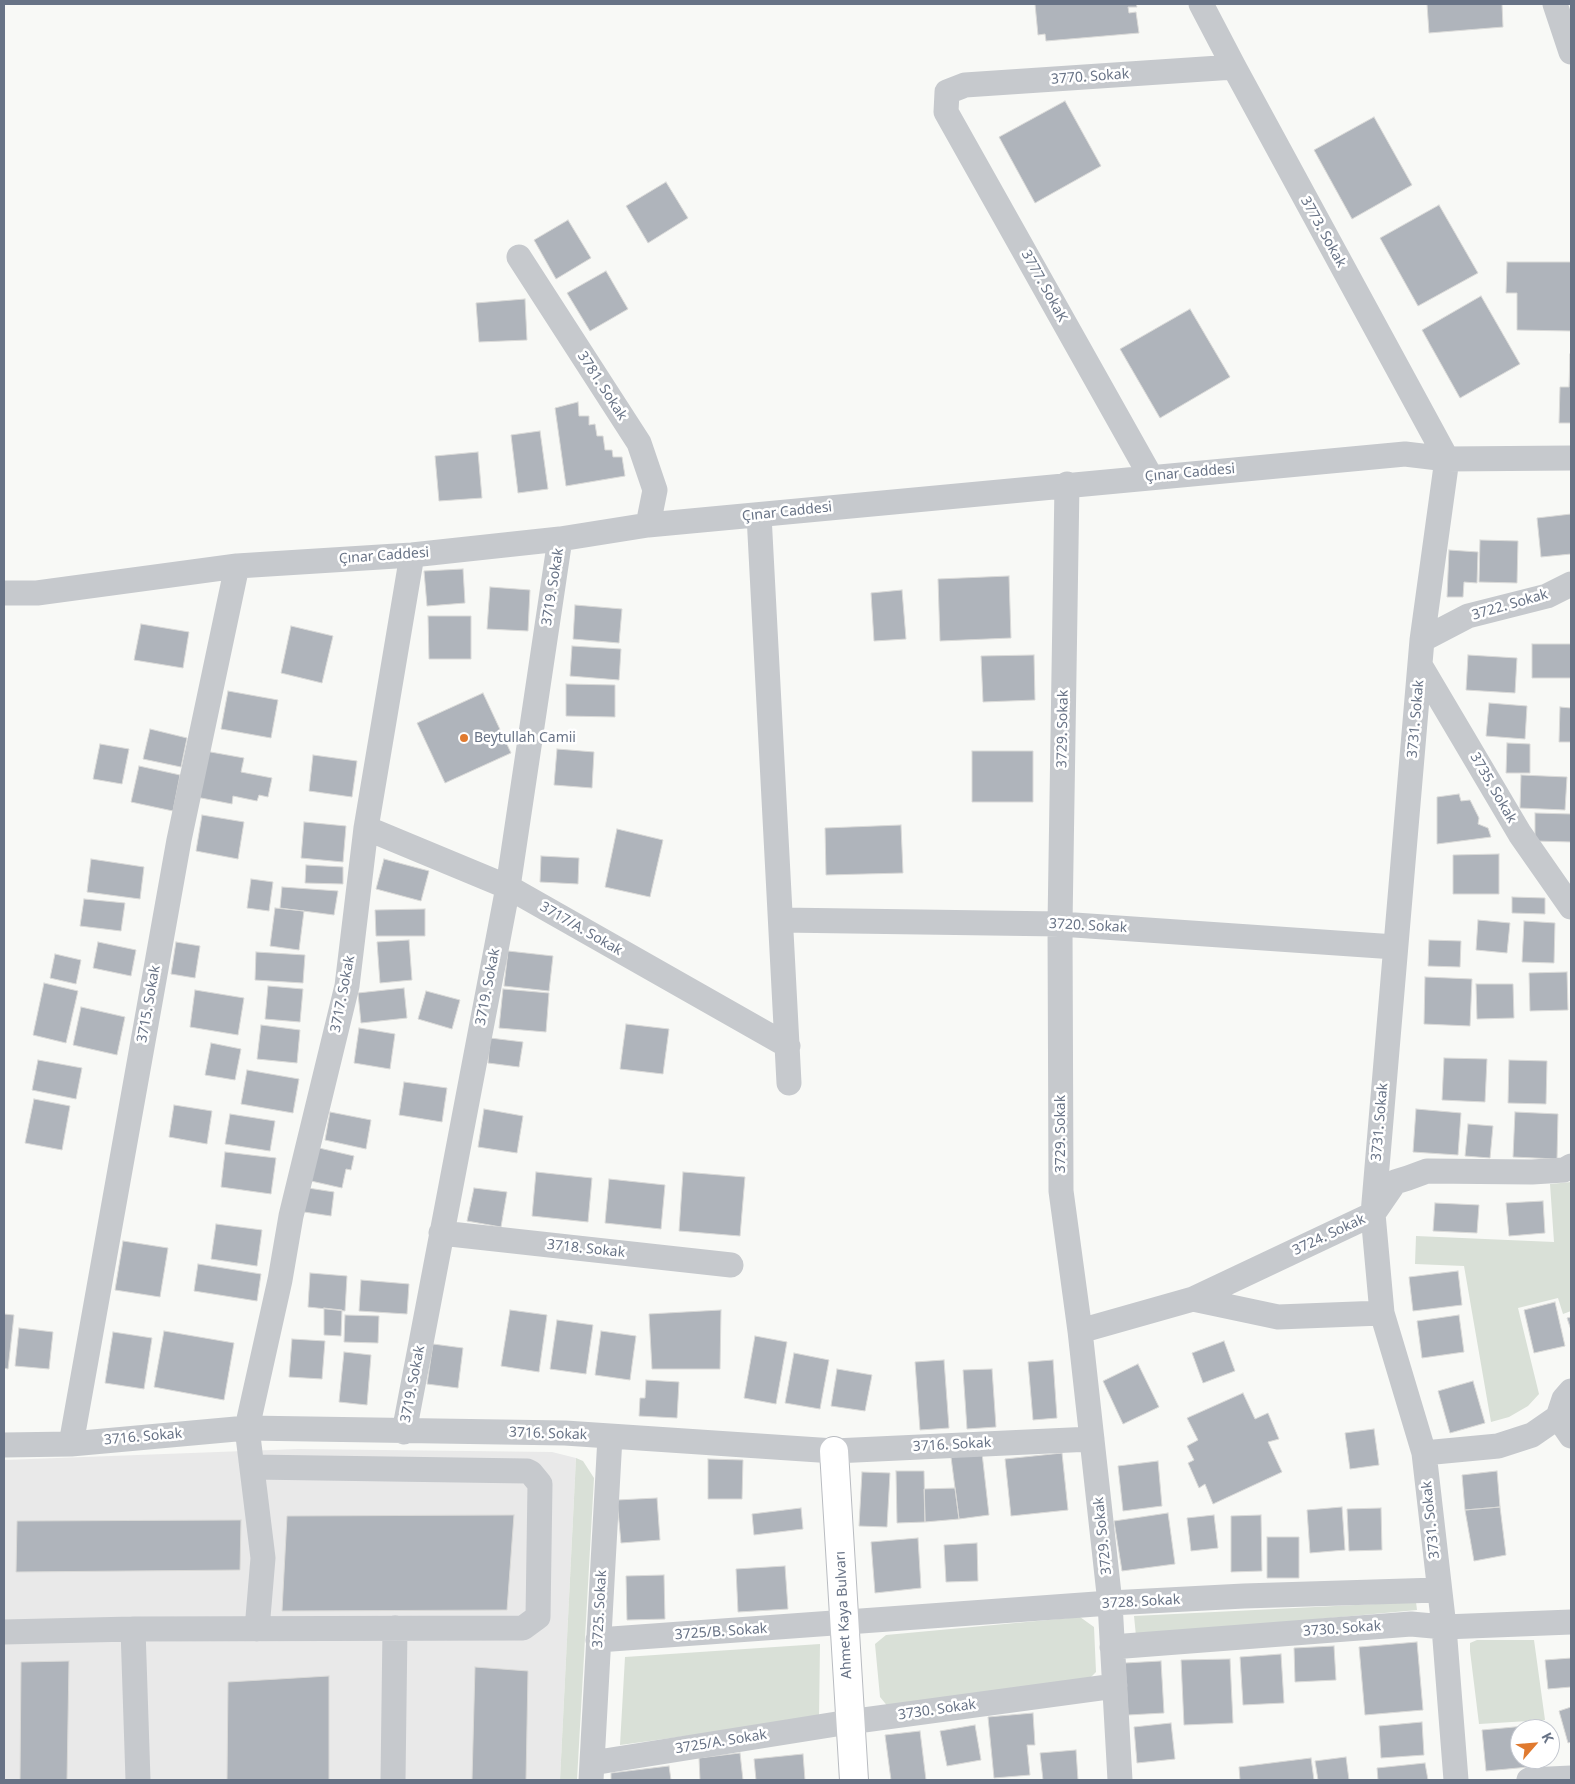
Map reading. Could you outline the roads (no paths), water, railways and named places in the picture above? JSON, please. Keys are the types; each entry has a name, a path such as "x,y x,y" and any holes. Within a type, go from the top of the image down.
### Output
{"main road":[{"name":"Ahmet Kaya Bulvarı","path":"834,1451 854,1780"}],"street":[{"name":"3773. Sokak","path":"1201,4 1447,460"},
{"path":"1555,4 1571,52"},
{"name":"3770. Sokak","path":"947,92 965,85 1234,68"},
{"name":"3777. SokaK","path":"947,92 946,112 1151,477"},
{"name":"3781. Sokak","path":"519,257 639,443 655,490 648,525"},
{"name":"Çınar Caddesi","path":"5,600 38,593 238,566 412,555 560,540 648,525 1067,484 1406,454 1447,460 1571,458"},
{"name":"3731. Sokak","path":"1447,460 1422,640 1373,1214 1382,1313 1424,1453 1438,1590 1444,1627 1456,1780"},
{"name":"3729. Sokak","path":"1067,484 1060,924 1061,1191 1080,1331 1110,1603 1120,1780"},
{"path":"759,515 789,1083"},
{"name":"3719. Sokak","path":"404,1432 508,887 560,540"},
{"name":"3717. Sokak","path":"257,1629 263,1558 247,1428 280,1280 291,1216 347,986 366,828 412,555"},
{"name":"3715. Sokak","path":"72,1444 179,840 238,566"},
{"name":"3722. Sokak","path":"1422,640 1468,616 1547,596 1571,584"},
{"name":"3735. Sokak","path":"1420,665 1520,834 1571,907"},
{"name":"3717/A. Sokak","path":"366,828 508,887 788,1046"},
{"name":"3720. Sokak","path":"781,920 1060,924 1396,948"},
{"name":"3724. Sokak","path":"1080,1331 1193,1299 1373,1214 1395,1182 1427,1171 1532,1172 1564,1170 1571,1166"},
{"name":"3718. Sokak","path":"441,1233 731,1265"},
{"path":"1193,1299 1278,1317 1382,1313"},
{"path":"1424,1453 1498,1446 1564,1427 1564,1399 1571,1391"},
{"name":"3716. Sokak","path":"4,1445 72,1444 247,1428 404,1432 565,1433 834,1451 1092,1439"},
{"name":"3725. Sokak","path":"592,1771 610,1437"},
{"path":"4,1632 133,1629 523,1628 538,1617 540,1484 535,1476 526,1471 252,1467"},
{"name":"3728. Sokak","path":"844,1623 1110,1603 1244,1596 1438,1590"},
{"name":"3730. Sokak","path":"1112,1647 1411,1624 1444,1627 1571,1622"},
{"name":"3725/B. Sokak","path":"598,1640 844,1623"},
{"path":"393,1780 395,1628"},
{"path":"133,1629 138,1780"},
{"name":"3730. Sokak","path":"849,1722 1114,1686"},
{"name":"3725/A. Sokak","path":"592,1771 849,1722"},
{"path":"1529,1780 1571,1778"}],"place":[{"name":"Beytullah Camii","path":"464,738"}]}
